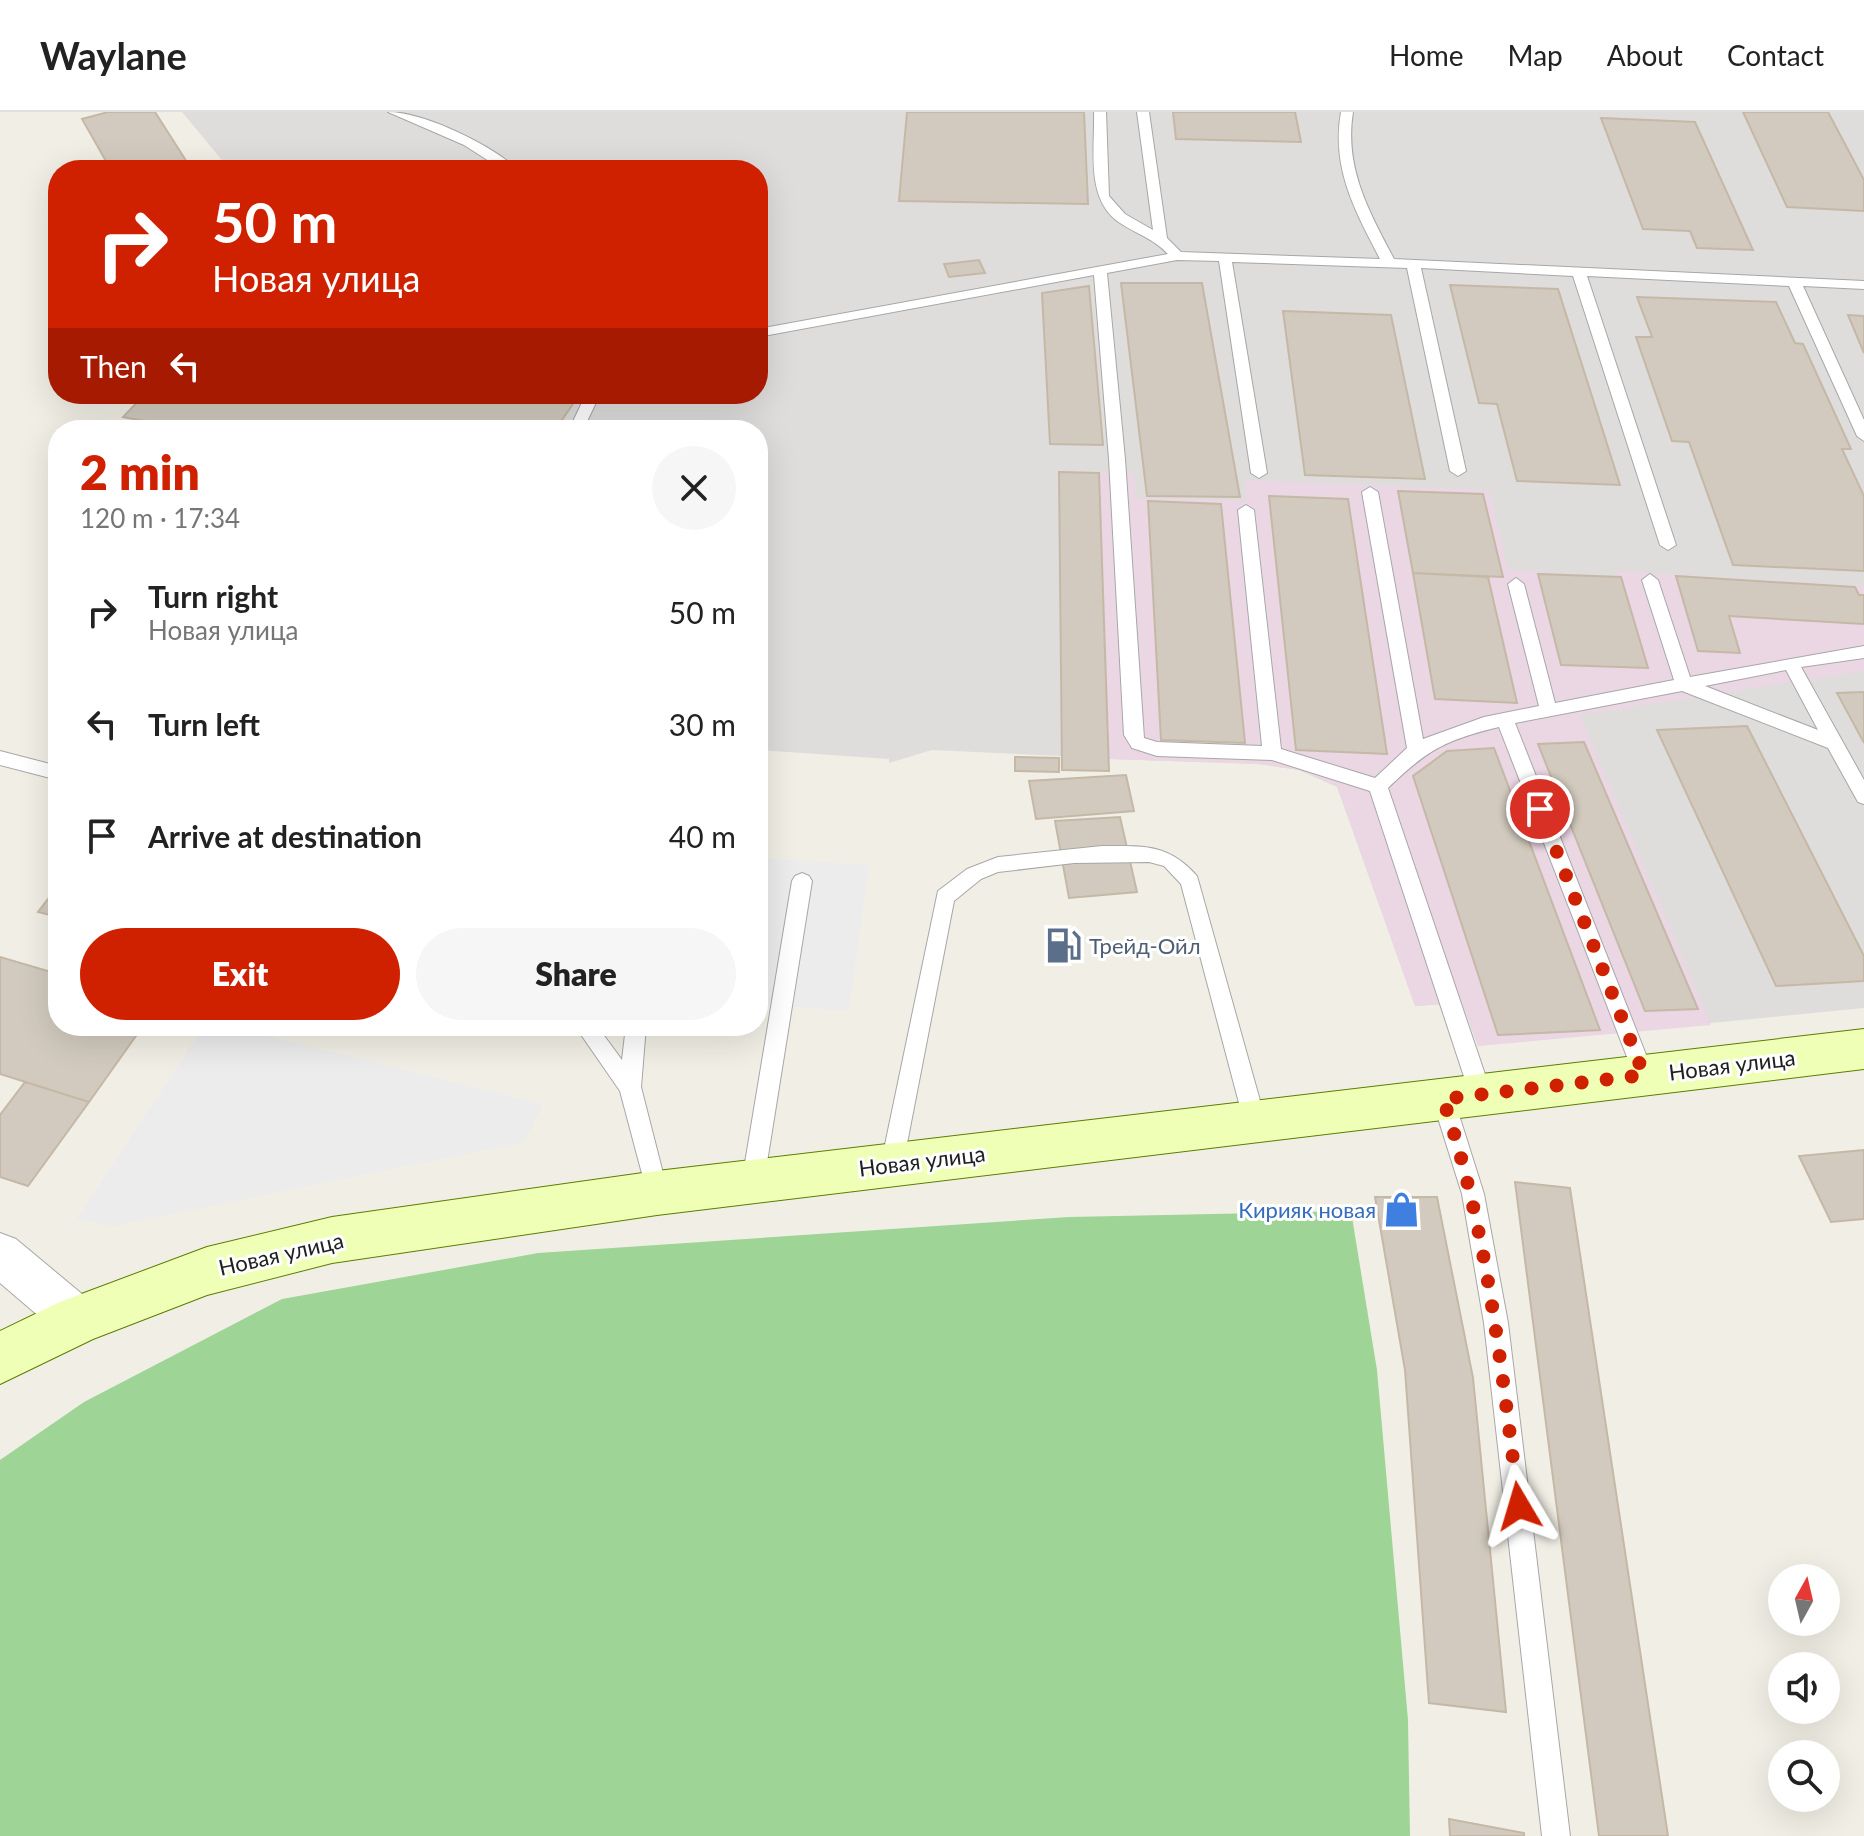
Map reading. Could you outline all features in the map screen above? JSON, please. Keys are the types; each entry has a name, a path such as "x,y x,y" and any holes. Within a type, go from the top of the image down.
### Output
{"street":[{"name":"Новая улица","path":"0,1358 78,1320 207,1271 332,1240 753,1181 1864,1049"},
{"path":"0,1254 78,1320"}],"lane":[{"path":"394,112 468,142 496,160"},
{"path":"1100,112 1103,196 1107,205 1123,218 1161,239 1177,256"},
{"path":"1143,112 1161,239"},
{"path":"1347,112 1343,159 1349,184 1389,263"},
{"path":"768,331 1177,256 1864,285"},
{"path":"1225,258 1259,473"},
{"path":"1413,264 1458,471"},
{"path":"1100,270 1117,459 1133,735 1138,743 1157,749 1272,753 1378,786"},
{"path":"1579,272 1668,545"},
{"path":"1794,282 1864,436"},
{"path":"1370,492 1416,750"},
{"path":"1246,510 1272,753"},
{"path":"1650,580 1684,685"},
{"path":"1516,584 1549,712"},
{"path":"1378,786 1416,750 1442,736 1505,720 1864,652"},
{"path":"1791,664 1864,797"},
{"path":"1684,685 1834,743"},
{"path":"1505,720 1644,1075"},
{"path":"0,758 48,770"},
{"path":"1378,786 1462,1097 1473,1194 1496,1323 1556,1836"},
{"path":"892,1164 945,897 966,878 988,867 1020,861 1142,852 1163,857 1178,867 1190,881 1255,1122"},
{"path":"753,1181 802,881"},
{"path":"592,1036 630,1087"},
{"path":"635,1036 630,1087 657,1193"}],"shaded area":[{"path":"182,112 1864,112 1864,1008 1478,1046 1462,1003 1415,1006 1337,787 1299,770 1258,764 1109,759 1109,771 1061,756 932,750 889,763 889,759 768,751 768,420 562,420 572,404 768,404 768,160 222,160"},
{"path":"1059,472 1134,474 1136,498 1246,501 1245,480 1489,490 1508,570 1618,577 1617,571 1864,586 1864,671 1580,715 1711,1025 1478,1046 1462,1003 1415,1006 1337,786 1299,770 1258,764 1109,759 1109,771 1062,770"},
{"path":"768,859 869,865 849,1011 768,1005"},
{"path":"197,1036 268,1036 543,1104 524,1142 114,1226 76,1220"}],"green space":[{"path":"1351,1211 1377,1370 1408,1720 1410,1836 0,1836 0,1460 84,1402 282,1299 538,1253 1069,1217"}],"building":[{"path":"108,112 155,112 186,160 105,160 82,119"},
{"path":"907,112 1084,112 1088,204 899,201"},
{"path":"1173,112 1295,112 1301,142 1176,139"},
{"path":"1743,112 1828,112 1864,180 1864,211 1787,207"},
{"path":"1601,118 1695,122 1753,250 1697,248 1690,231 1643,229"},
{"path":"979,260 985,273 949,277 944,264"},
{"path":"1121,283 1202,283 1240,497 1147,496"},
{"path":"1450,285 1558,289 1620,485 1517,481 1497,404 1479,403"},
{"path":"1089,286 1103,445 1050,444 1042,293"},
{"path":"1637,297 1776,302 1795,343 1803,344 1851,449 1842,449 1864,496 1864,571 1733,565 1689,442 1672,441 1636,337 1652,337"},
{"path":"1283,311 1391,315 1425,479 1305,475"},
{"path":"1848,315 1864,316 1864,353"},
{"path":"135,404 573,404 562,420 139,420 123,417"},
{"path":"1059,472 1099,473 1109,771 1062,770"},
{"path":"1398,491 1483,494 1503,577 1413,573"},
{"path":"1269,496 1348,499 1387,754 1296,750"},
{"path":"1148,501 1221,504 1245,743 1161,740"},
{"path":"1413,573 1488,577 1517,703 1435,699"},
{"path":"1538,574 1621,577 1648,668 1561,665"},
{"path":"1676,576 1855,587 1859,595 1864,595 1864,624 1729,616 1740,653 1698,651"},
{"path":"1864,692 1864,743 1837,693"},
{"path":"1747,726 1864,956 1864,981 1776,986 1657,730"},
{"path":"1584,742 1698,1009 1645,1011 1538,744"},
{"path":"1494,748 1600,1030 1498,1035 1413,776 1447,751"},
{"path":"1015,757 1059,758 1059,772 1015,771"},
{"path":"1126,775 1134,811 1036,819 1029,781"},
{"path":"1120,817 1137,892 1069,898 1055,821"},
{"path":"48,899 48,914 38,912"},
{"path":"0,957 48,971 48,1036 136,1036 89,1102 0,1074"},
{"path":"25,1082 89,1102 28,1186 0,1177 0,1115"},
{"path":"1864,1150 1864,1219 1831,1222 1799,1156"},
{"path":"1515,1182 1570,1188 1668,1836 1599,1836"},
{"path":"1375,1197 1437,1197 1473,1378 1506,1712 1429,1703 1405,1370"},
{"path":"1449,1819 1524,1833 1524,1836 1450,1836"}],"place":[{"name":"Трейд-Ойл","path":"1063,946"},
{"name":"Кирияк новая","path":"1402,1210"}],"route":[{"path":"1519,1506 1496,1323 1473,1194 1443,1099 1644,1075 1540,809"}]}
